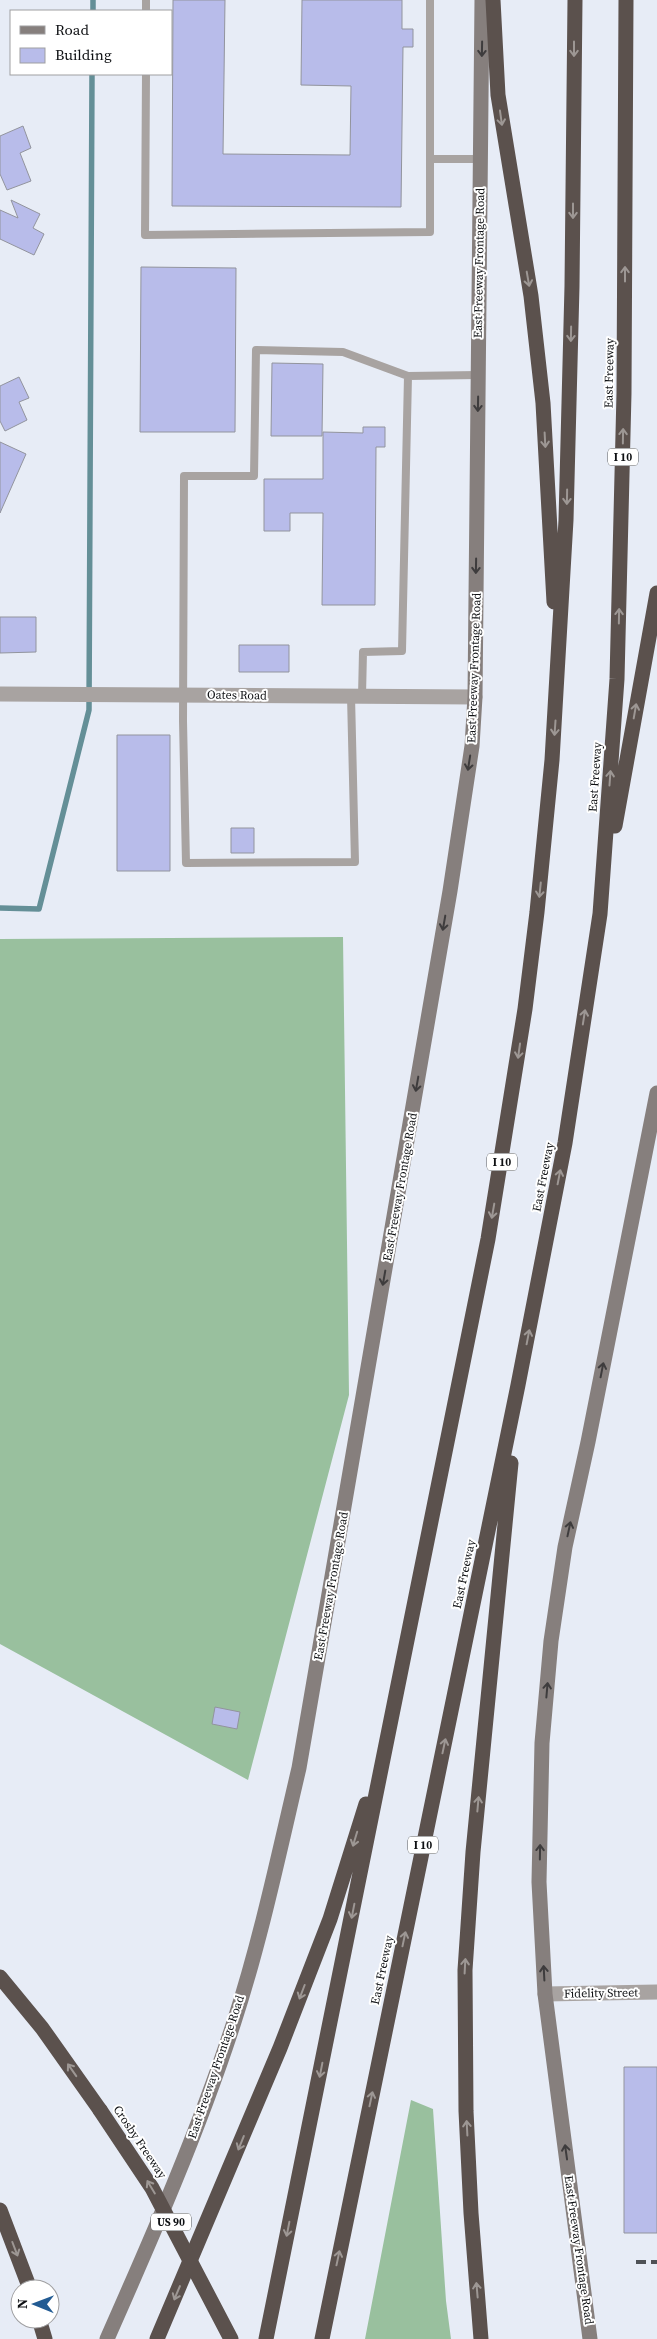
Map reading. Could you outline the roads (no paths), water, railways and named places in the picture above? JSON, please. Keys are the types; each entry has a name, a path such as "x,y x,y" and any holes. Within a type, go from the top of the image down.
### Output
{"highway":[{"path":"493,0 498,95 531,296 543,403 558,679"},
{"name":"I 10","path":"266,2339 488,1239 505,1146 537,912 558,679 566,520 571,352 575,0"},
{"name":"East Freeway","path":"323,2339 328,2306 518,1384 565,1143 600,914 617,679 624,403 626,0"},
{"path":"600,914 657,593"},
{"path":"482,2339 471,2213 466,2120 465,1970 473,1852 518,1384"},
{"path":"157,2339 276,2057 330,1919 370,1790 408,1640"},
{"name":"Crosby Freeway","path":"0,1977 42,2028 152,2188 231,2339"},
{"path":"0,2210 26,2279"}],"main road":[{"name":"East Freeway Frontage Road","path":"107,2339 166,2207 234,2022 280,1849 299,1768 450,891 472,746 475,697 482,0"},
{"name":"East Freeway Frontage Road","path":"590,2339 545,1994 539,1882 542,1743 551,1641 565,1547 588,1442 657,1093"}],"street":[{"name":"Oates Road","path":"0,694 475,697"},
{"name":"Fidelity Street","path":"545,1994 657,1992"}],"lane":[{"path":"146,75 145,235 430,232 430,0"},
{"path":"430,159 480,159"},
{"path":"408,376 402,651 363,652 356,696 355,862 186,863 183,695 184,476 254,476 256,350 343,352 408,376 478,375"}],"waterway":[{"path":"93,0 93,10"},
{"path":"0,908 39,909 89,710 92,75"}],"railway":[{"path":"636,2262 657,2262"}]}
